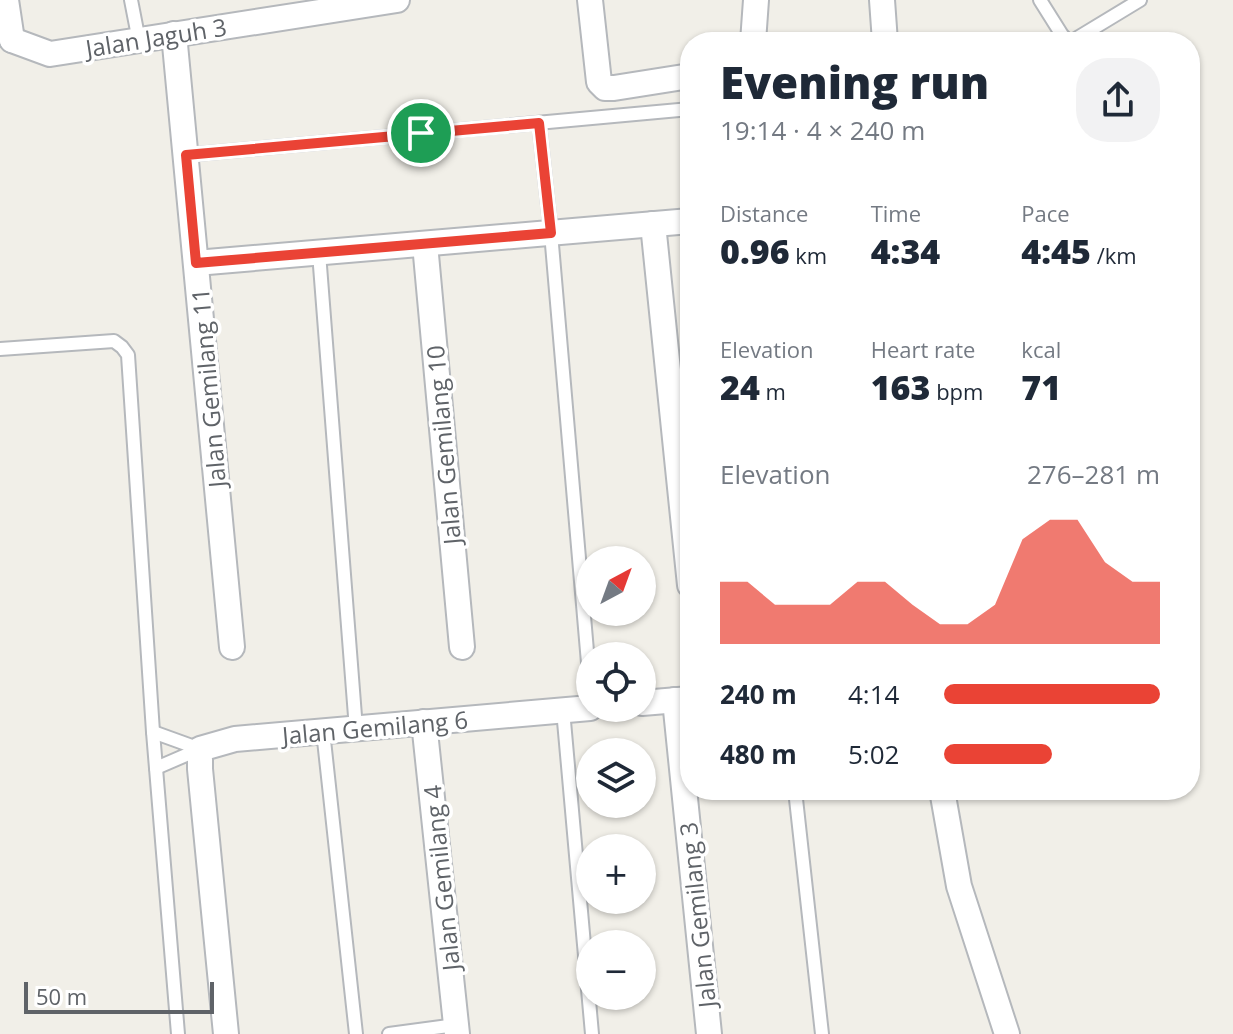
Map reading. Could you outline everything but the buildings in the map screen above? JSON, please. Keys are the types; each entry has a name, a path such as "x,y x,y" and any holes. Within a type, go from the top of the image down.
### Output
{"street":[{"path":"6,0 6,41"},
{"name":"Jalan Jaguh 3","path":"6,41 50,54 397,0"},
{"path":"590,0 599,82 605,88 680,78"},
{"path":"754,32 756,0"},
{"path":"882,0 884,32"},
{"name":"Jalan Gemilang 11","path":"174,34 232,647"},
{"path":"196,263 680,222"},
{"path":"653,224 680,487"},
{"name":"Jalan Gemilang 10","path":"425,244 462,647"},
{"path":"656,702 680,700"},
{"name":"Jalan Gemilang 6","path":"200,749 235,739 576,709"},
{"name":"Jalan Gemilang 4","path":"424,722 457,1029"},
{"path":"200,749 226,1034"},
{"name":"Jalan Gemilang 3","path":"691,800 709,1034"},
{"path":"944,800 959,886 1007,1034"}],"lane":[{"path":"131,0 139,41"},
{"path":"1040,0 1060,32"},
{"path":"1087,32 1140,0"},
{"path":"186,155 680,110"},
{"path":"539,123 586,642"},
{"path":"319,253 356,729"},
{"path":"0,349 114,341 128,355 153,732 178,1034"},
{"path":"563,710 592,1034"},
{"path":"323,731 356,1034"},
{"path":"153,732 200,749"},
{"path":"156,768 200,749"},
{"path":"796,800 822,1034"},
{"path":"389,1034 457,1029"}],"route":[{"path":"539,123 551,233 196,263 186,155 421,133 539,123"}]}
